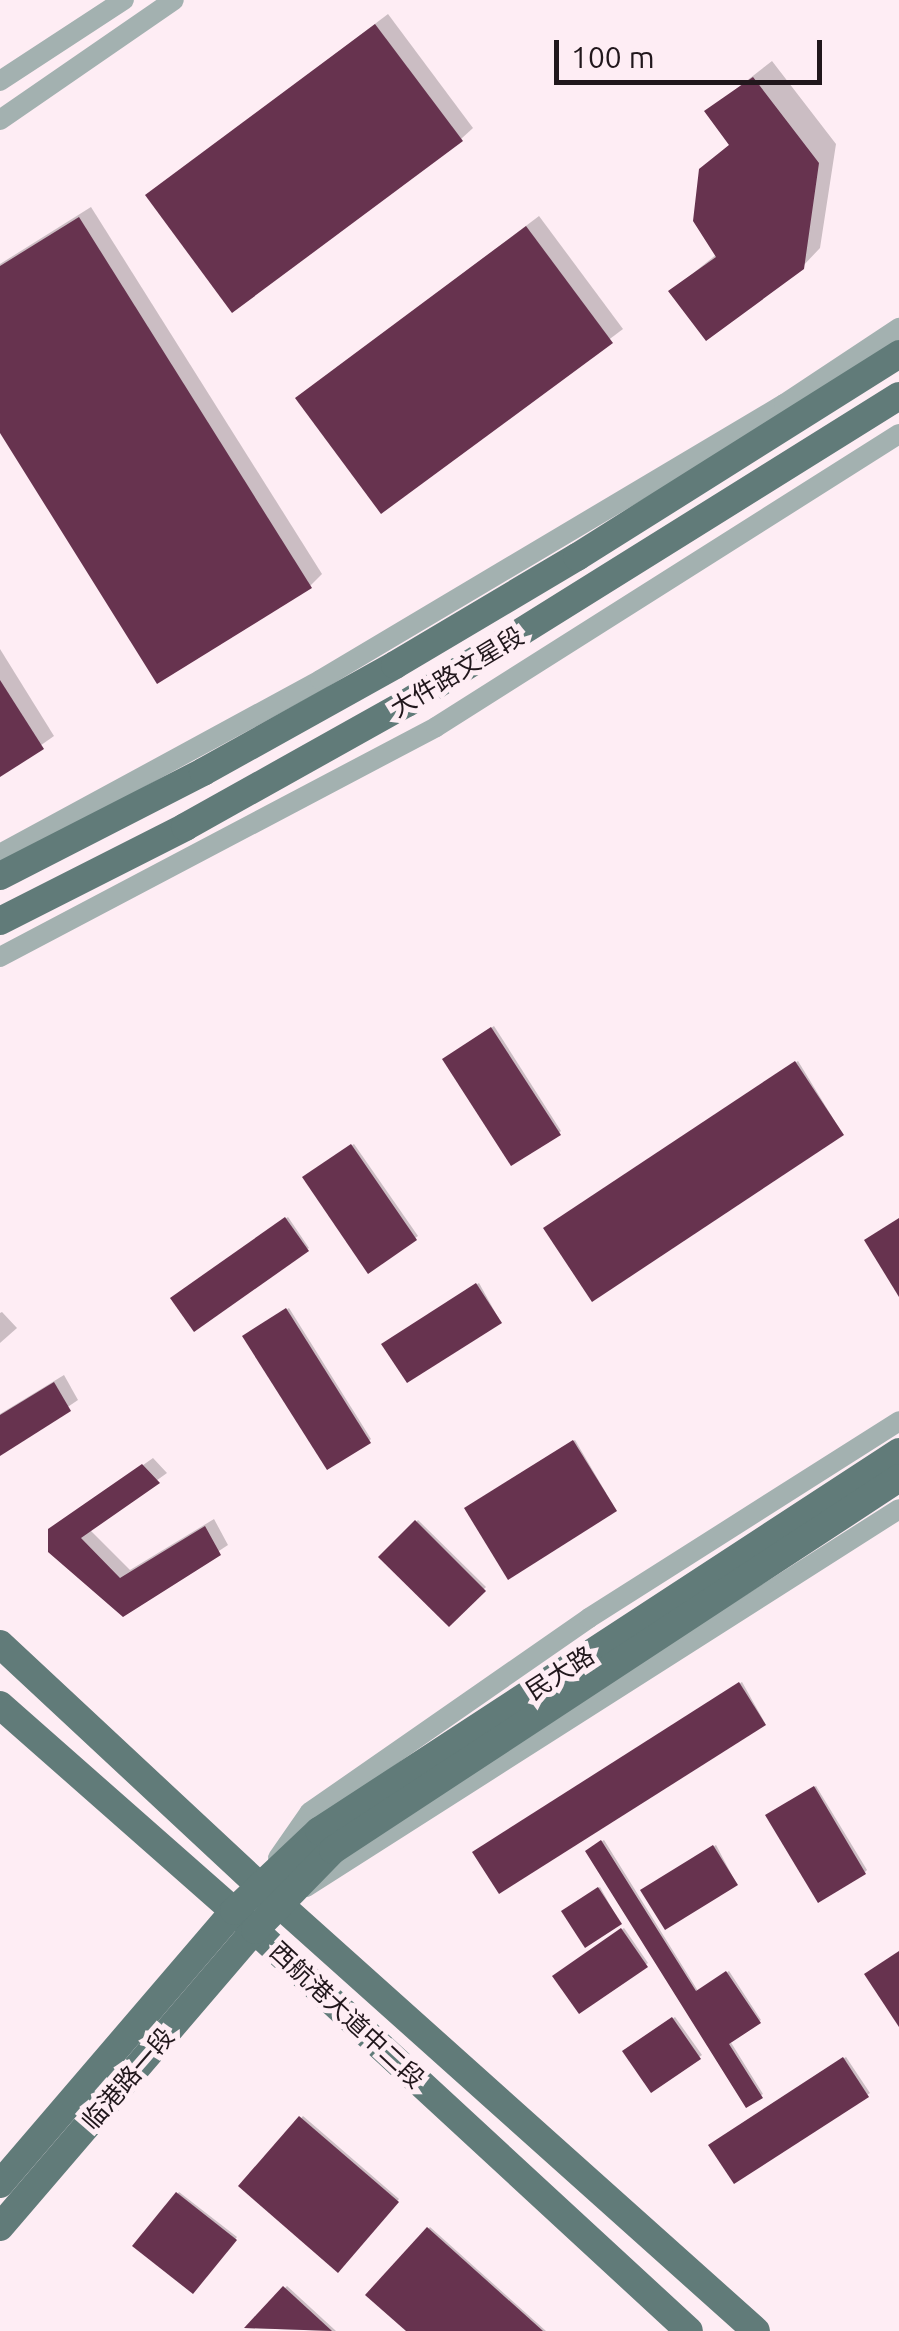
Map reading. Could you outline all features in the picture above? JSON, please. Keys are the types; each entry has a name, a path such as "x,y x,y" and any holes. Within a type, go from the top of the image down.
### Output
{"main road":[{"name":"大件路文星段","path":"0,876 202,772 396,665 577,558 899,354"},
{"name":"大件路文星段","path":"0,920 185,828 407,703 899,396"},
{"name":"民大路","path":"245,1921 319,1831 899,1452"},
{"name":"民大路","path":"269,1894 899,1478"},
{"path":"0,1644 269,1894 756,2331"},
{"name":"西航港大道中二段","path":"0,1705 245,1921 689,2331"},
{"name":"临港路一段","path":"0,2184 245,1921"},
{"name":"临港路一段","path":"0,2227 245,1921"}],"street":[{"path":"0,81 124,0"},
{"path":"0,120 174,0"},
{"path":"0,854 320,680 784,404 899,328"},
{"path":"0,957 436,727 899,434"},
{"path":"269,1894 310,1812 588,1618 899,1421"},
{"path":"269,1894 899,1509"}],"building":[{"path":"375,24 463,141 232,313 145,195"},
{"path":"753,77 819,163 804,269 706,341 668,291 716,257 693,221 699,169 729,145 704,111"},
{"path":"79,217 312,588 157,684 0,433 0,266"},
{"path":"526,226 613,343 381,514 295,398"},
{"path":"0,680 44,749 0,777"},
{"path":"491,1027 561,1135 511,1166 442,1059"},
{"path":"795,1061 844,1135 592,1302 543,1228"},
{"path":"351,1144 417,1240 368,1274 302,1177"},
{"path":"285,1217 309,1251 194,1332 170,1298"},
{"path":"899,1218 899,1297 864,1240"},
{"path":"476,1283 502,1323 407,1383 381,1344"},
{"path":"286,1308 371,1443 327,1470 242,1336"},
{"path":"54,1382 71,1411 0,1456 0,1415"},
{"path":"573,1440 617,1511 508,1580 464,1508"},
{"path":"142,1464 160,1483 81,1538 120,1578 205,1526 221,1555 123,1617 48,1552 48,1529"},
{"path":"415,1520 486,1591 449,1627 378,1557"},
{"path":"739,1682 766,1725 499,1894 472,1852"},
{"path":"814,1786 866,1874 818,1903 765,1815"},
{"path":"601,1840 696,1991 726,1971 761,2023 729,2044 763,2098 746,2108 585,1851"},
{"path":"713,1845 738,1885 665,1930 640,1890"},
{"path":"598,1887 622,1924 585,1948 561,1911"},
{"path":"621,1928 648,1967 579,2014 552,1976"},
{"path":"899,1951 899,2027 864,1974"},
{"path":"672,2017 701,2059 651,2093 622,2051"},
{"path":"843,2057 869,2097 734,2184 708,2145"},
{"path":"299,2116 399,2202 338,2273 238,2186"},
{"path":"176,2192 237,2240 193,2294 132,2246"},
{"path":"427,2227 543,2331 406,2331 365,2295"},
{"path":"283,2286 332,2331 244,2328"}]}
